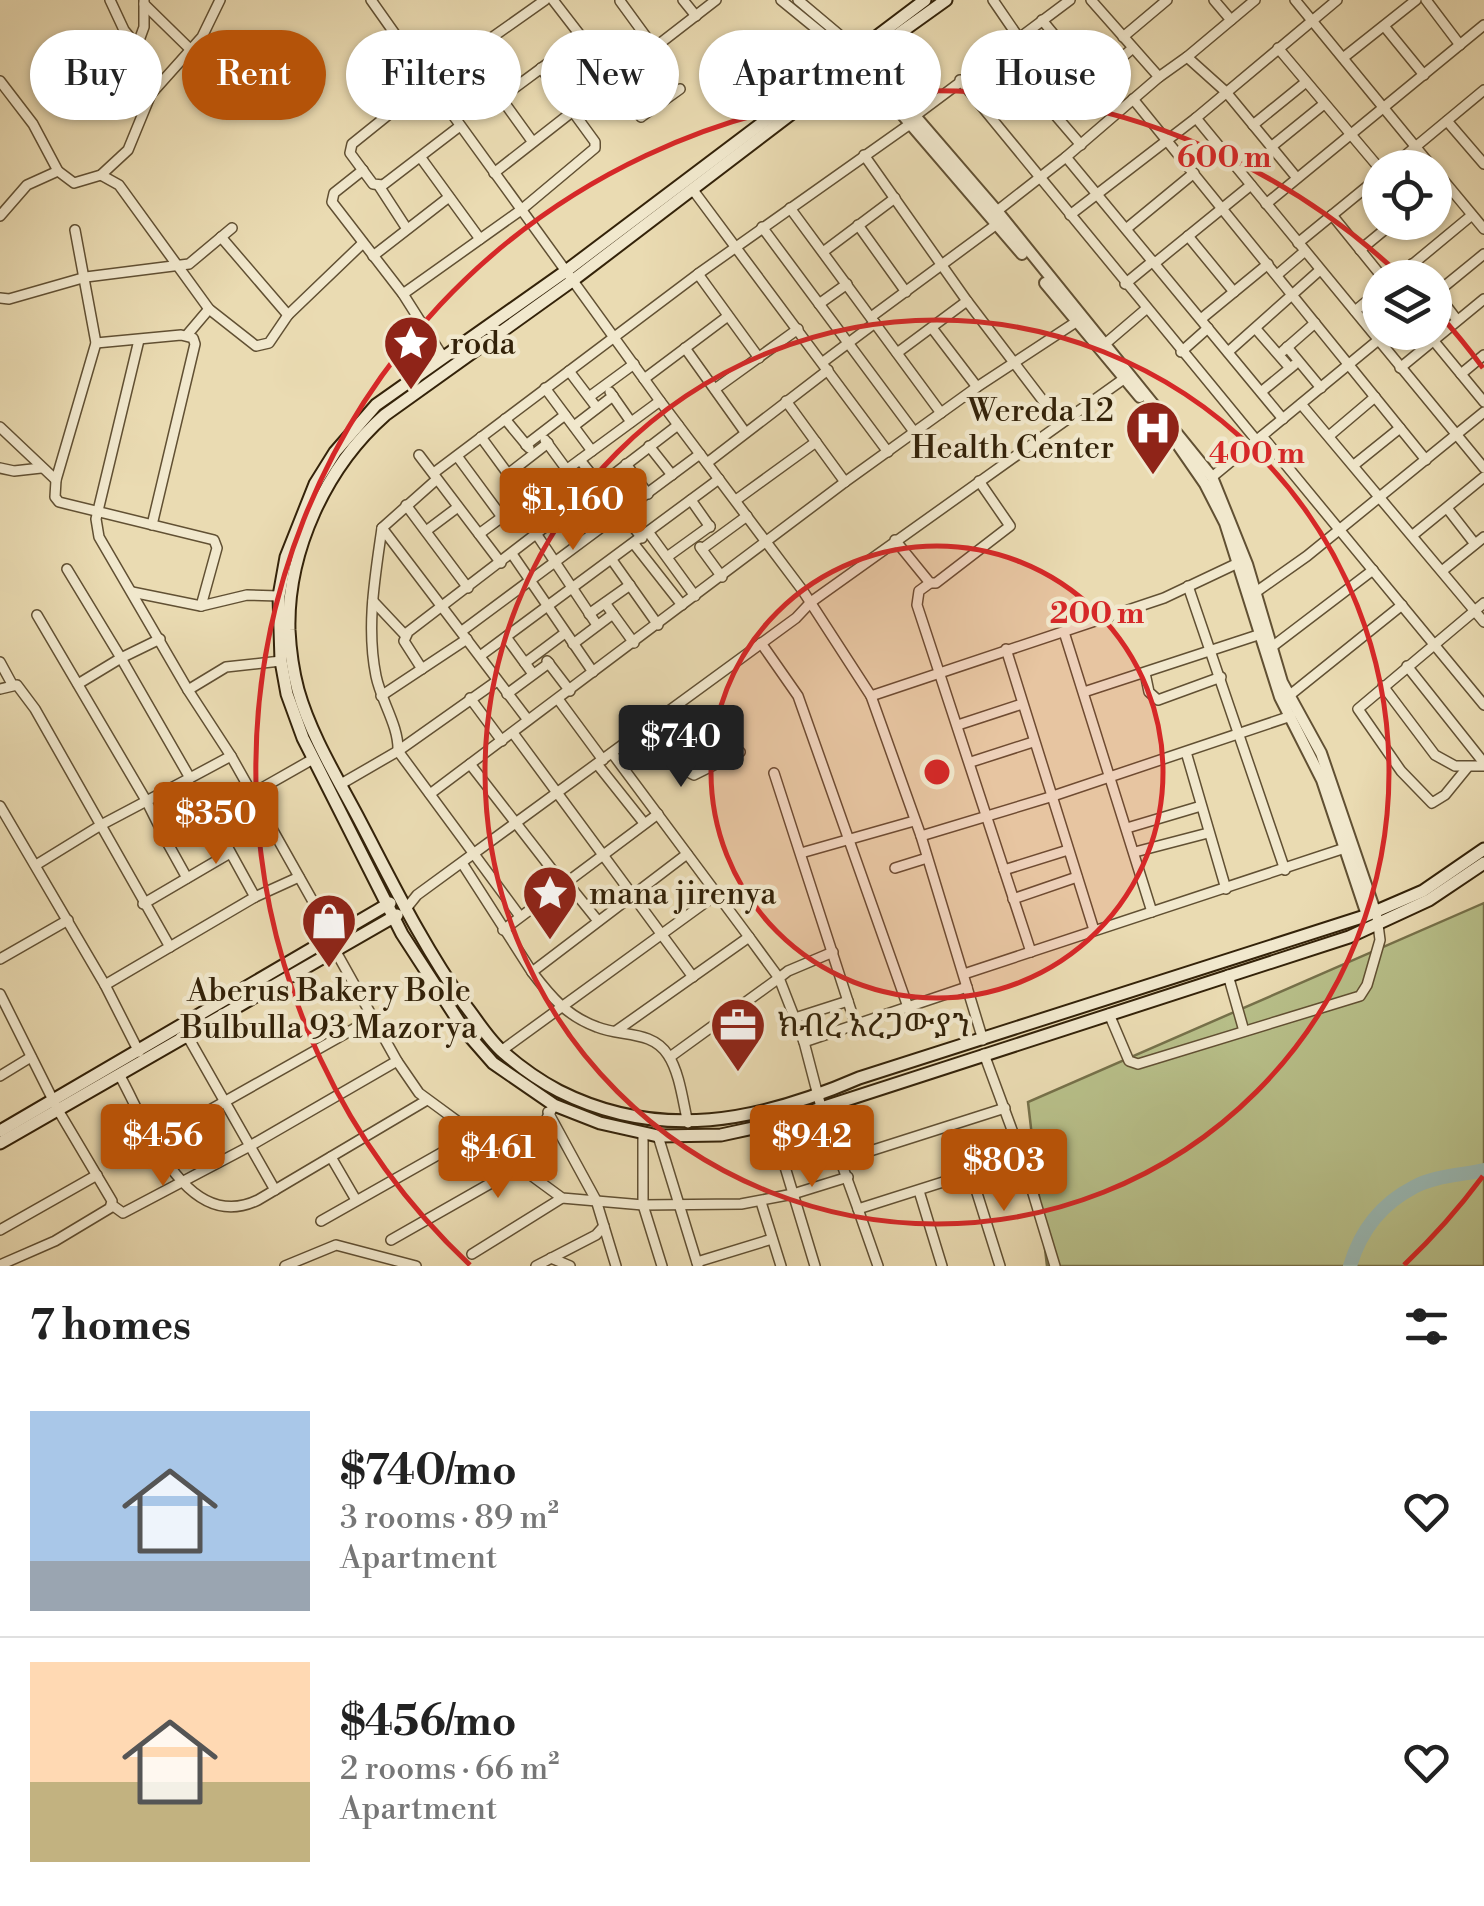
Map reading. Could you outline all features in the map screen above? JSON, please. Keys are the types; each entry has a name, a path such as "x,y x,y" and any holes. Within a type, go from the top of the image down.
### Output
{"main road":[{"path":"890,30 925,0"},
{"path":"900,30 946,0"},
{"path":"775,120 385,415 362,436 321,486 309,525 290,602 298,707 341,784 396,905 393,918 465,1031 493,1063 551,1109 643,1133 721,1135 772,1124 859,1078 1372,913 1423,891 1484,849"},
{"path":"780,120 693,190 376,405 335,452 286,557 279,596 281,660 314,759 396,905 501,1051 552,1087 584,1102 660,1121 688,1123 820,1101 984,1054 1379,925 1429,900 1484,863"},
{"path":"0,1132 120,1076 396,905"},
{"path":"0,1143 139,1052 334,944 393,918"}],"street":[{"path":"110,0 124,30"},
{"path":"370,0 392,30"},
{"path":"504,30 545,0"},
{"path":"553,0 576,30"},
{"path":"621,0 642,30"},
{"path":"684,0 696,16"},
{"path":"679,30 716,0"},
{"path":"781,0 822,30"},
{"path":"992,0 1013,30"},
{"path":"1029,30 1070,0"},
{"path":"1091,0 1118,30"},
{"path":"1130,30 1167,0"},
{"path":"1214,0 1231,20"},
{"path":"381,696 422,669 530,580 672,475 745,432 786,401 873,320 997,218 1038,177 1255,0"},
{"path":"1295,0 1419,150"},
{"path":"1070,215 1196,118 1336,0"},
{"path":"1343,58 1416,0"},
{"path":"1426,0 1460,44"},
{"path":"205,30 219,1"},
{"path":"143,30 144,2"},
{"path":"144,2 182,41"},
{"path":"805,2 832,30"},
{"path":"1042,20 1049,30"},
{"path":"1266,204 1484,25"},
{"path":"1384,26 1424,74"},
{"path":"1131,46 1159,77"},
{"path":"1278,48 1362,150"},
{"path":"1187,56 1226,92 1297,178"},
{"path":"162,82 182,60"},
{"path":"521,83 541,68"},
{"path":"941,96 960,80 1181,352 1340,528 1484,705"},
{"path":"0,81 34,124 58,172 74,183 101,175 128,150 140,120"},
{"path":"1253,125 1306,82"},
{"path":"1411,150 1484,90"},
{"path":"1134,99 1426,460"},
{"path":"1271,147 1324,104"},
{"path":"1196,118 1362,319"},
{"path":"382,120 352,144 350,153 408,229"},
{"path":"456,120 811,602 870,696 920,836 984,1040"},
{"path":"517,120 532,141"},
{"path":"494,172 560,120"},
{"path":"403,294 521,210 595,148 581,120"},
{"path":"520,915 398,751 373,656 372,601 382,528 481,437 734,247 912,120 1105,344 1212,477 1256,592 1280,697 1322,780 1345,848 1379,925 1380,940 1360,996 1133,1064 1128,1061 1109,1014"},
{"path":"1059,120 1080,145"},
{"path":"1447,121 1484,163"},
{"path":"378,186 460,126"},
{"path":"864,155 1060,423"},
{"path":"1066,157 1283,419"},
{"path":"420,158 480,239"},
{"path":"363,170 331,198 403,294 443,357"},
{"path":"0,216 27,185 58,172"},
{"path":"1126,229 1194,173"},
{"path":"101,175 118,185 209,309 256,346 269,343 288,315 364,243"},
{"path":"1125,284 1250,185"},
{"path":"1276,275 1362,188"},
{"path":"693,190 888,452"},
{"path":"1452,191 1484,229"},
{"path":"373,256 449,198"},
{"path":"824,252 894,198"},
{"path":"790,208 941,414"},
{"path":"1332,215 1369,260"},
{"path":"1417,260 1472,215"},
{"path":"997,218 1076,322 1126,378 1205,484 1225,523 1261,634 1322,753 1372,913"},
{"path":"858,225 906,292"},
{"path":"762,227 914,433"},
{"path":"0,298 86,277 189,264 232,228"},
{"path":"75,230 96,343 56,480 55,498 99,513 214,540 217,548 201,606"},
{"path":"1188,236 1234,292"},
{"path":"221,237 288,315"},
{"path":"1360,250 1372,240"},
{"path":"1452,279 1484,254"},
{"path":"1181,352 1234,292 1268,264"},
{"path":"1228,352 1320,270"},
{"path":"698,274 758,358"},
{"path":"819,304 847,284"},
{"path":"1452,324 1484,299"},
{"path":"897,353 968,301"},
{"path":"1355,311 1362,305"},
{"path":"187,335 209,309"},
{"path":"1105,344 1146,309"},
{"path":"1452,314 1457,320"},
{"path":"644,379 728,316"},
{"path":"430,794 845,482 1076,322"},
{"path":"1278,355 1315,323"},
{"path":"932,328 977,387"},
{"path":"715,389 798,329"},
{"path":"1256,329 1290,368"},
{"path":"96,343 187,335 195,344 152,525"},
{"path":"140,340 96,519 99,536 252,793 396,1060 427,1100 562,1198 680,1206 761,1202 848,1177"},
{"path":"1287,347 1321,388"},
{"path":"685,348 745,432"},
{"path":"1212,477 1366,350"},
{"path":"1386,350 1484,468"},
{"path":"1400,368 1421,350"},
{"path":"1442,350 1484,402"},
{"path":"1462,374 1484,355"},
{"path":"1261,392 1299,361"},
{"path":"589,396 634,364"},
{"path":"569,371 597,408"},
{"path":"396,905 462,863 761,644 811,602 1126,378"},
{"path":"605,386 631,422"},
{"path":"546,388 592,451"},
{"path":"574,426 612,396"},
{"path":"1330,436 1375,397"},
{"path":"479,534 660,401"},
{"path":"786,401 845,482"},
{"path":"1300,404 1484,622"},
{"path":"1256,592 1484,412"},
{"path":"526,445 565,415"},
{"path":"505,419 534,454"},
{"path":"422,669 404,642 405,635 678,424"},
{"path":"0,427 56,480"},
{"path":"1354,465 1400,428"},
{"path":"541,434 567,470"},
{"path":"481,437 527,500"},
{"path":"736,500 816,442"},
{"path":"508,474 548,444"},
{"path":"650,446 672,475"},
{"path":"419,455 501,562"},
{"path":"457,456 502,517"},
{"path":"580,460 642,538 682,606"},
{"path":"626,464 648,494"},
{"path":"0,468 41,468"},
{"path":"1413,536 1484,478"},
{"path":"480,656 719,479"},
{"path":"979,481 1010,526 936,583 930,583 918,594 917,605 1032,952"},
{"path":"691,500 718,537"},
{"path":"406,505 468,588"},
{"path":"426,531 458,507"},
{"path":"1442,571 1480,540 1446,508"},
{"path":"702,549 748,516"},
{"path":"667,557 710,526"},
{"path":"382,528 528,720"},
{"path":"537,536 597,625"},
{"path":"642,538 667,557 695,596"},
{"path":"694,538 722,577"},
{"path":"896,540 930,583"},
{"path":"512,554 593,672"},
{"path":"612,560 658,624"},
{"path":"870,696 1164,598 1238,562"},
{"path":"66,569 190,778"},
{"path":"1269,649 1373,570"},
{"path":"590,614 630,585"},
{"path":"1188,586 1285,870"},
{"path":"132,592 201,606 247,595 279,596"},
{"path":"372,601 405,635"},
{"path":"605,603 634,643"},
{"path":"1467,768 1446,795 1432,804 1358,713 1359,706 1484,603"},
{"path":"1290,695 1402,605"},
{"path":"574,644 613,614"},
{"path":"37,615 148,802 186,878"},
{"path":"1064,632 1152,912"},
{"path":"526,663 566,633"},
{"path":"1084,692 1261,634"},
{"path":"506,637 533,674"},
{"path":"78,684 160,639"},
{"path":"761,644 798,696 908,1007"},
{"path":"1006,650 1094,930"},
{"path":"541,651 570,690"},
{"path":"188,690 226,668 281,660"},
{"path":"0,662 12,684 22,688 36,708 170,947"},
{"path":"507,694 548,663"},
{"path":"1383,686 1435,754 1450,764 1467,768 1484,764 1407,666"},
{"path":"1145,673 1149,692 1158,700 1221,677"},
{"path":"341,784 398,751 497,680"},
{"path":"0,689 12,684"},
{"path":"470,698 502,741"},
{"path":"558,699 604,759 644,822"},
{"path":"958,725 1022,704"},
{"path":"660,716 694,775 740,752"},
{"path":"920,836 1050,798 1290,716"},
{"path":"512,733 693,976"},
{"path":"970,762 1033,742"},
{"path":"1186,752 1226,889"},
{"path":"36,866 101,825 231,756"},
{"path":"167,842 314,759"},
{"path":"604,759 658,814 779,978 878,1266"},
{"path":"470,764 557,876 565,880 598,921"},
{"path":"774,774 856,1026"},
{"path":"0,806 105,984 139,1052"},
{"path":"1127,828 1201,806"},
{"path":"502,930 658,814"},
{"path":"211,817 255,897"},
{"path":"801,853 914,820"},
{"path":"1135,852 1208,833"},
{"path":"964,974 1345,848"},
{"path":"1004,870 1068,850"},
{"path":"144,904 230,853"},
{"path":"532,972 687,854"},
{"path":"895,868 927,858"},
{"path":"462,863 502,930 560,1008 596,1027 654,1041 670,1057 688,1123"},
{"path":"1014,898 1077,877"},
{"path":"105,984 255,897 298,878"},
{"path":"501,1051 717,894"},
{"path":"0,960 68,920"},
{"path":"616,1031 749,936"},
{"path":"670,1057 788,970 832,952"},
{"path":"1228,975 1244,1030"},
{"path":"804,1042 967,987"},
{"path":"0,994 5,1020 32,1057 112,1205 123,1213 250,1146 396,1060"},
{"path":"794,1018 848,1002"},
{"path":"155,1141 373,1018"},
{"path":"188,1037 275,1190"},
{"path":"984,1054 1022,1157 1055,1266"},
{"path":"0,1076 32,1057"},
{"path":"120,1076 182,1184 204,1200 236,1209 427,1100"},
{"path":"842,1160 1005,1108"},
{"path":"391,1240 521,1166 551,1109"},
{"path":"551,1109 596,1200 616,1266"},
{"path":"772,1124 814,1266"},
{"path":"643,1133 643,1205 662,1266"},
{"path":"321,1220 473,1135"},
{"path":"658,1136 698,1264 772,1239"},
{"path":"331,1157 356,1200"},
{"path":"858,1209 1022,1157"},
{"path":"971,1174 1000,1266"},
{"path":"0,1230 97,1175"},
{"path":"919,1191 942,1266"},
{"path":"472,1254 562,1198"},
{"path":"761,1202 781,1266"},
{"path":"0,1265 54,1241 112,1205"},
{"path":"536,1266 604,1226"},
{"path":"285,1266 336,1245 416,1266"},
{"path":"730,1252 734,1266"},
{"path":"551,1258 570,1266"}],"green space":[{"path":"1484,903 1484,1266 1047,1266 1028,1102"}],"waterway":[{"path":"1350,1266 1373,1220 1402,1194 1430,1180 1484,1170"}],"place":[{"name":"roda","path":"411,392"},
{"name":"Wereda 12 Health Center","path":"1153,477"},
{"name":"mana jirenya","path":"550,942"},
{"name":"Aberus Bakery Bole Bulbulla 93 Mazorya","path":"329,970"},
{"name":"ክብረ አረጋውያን","path":"738,1074"}]}
